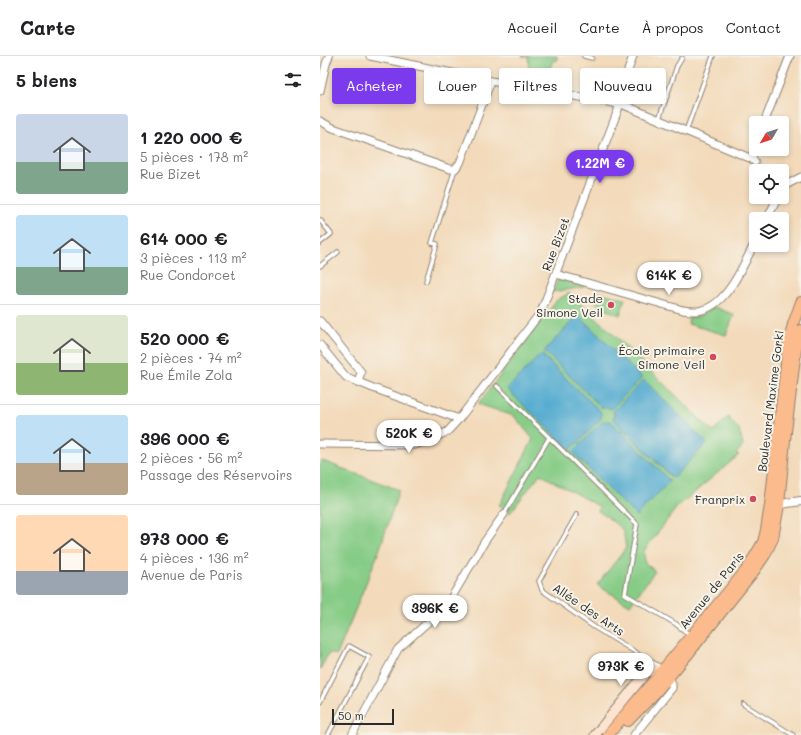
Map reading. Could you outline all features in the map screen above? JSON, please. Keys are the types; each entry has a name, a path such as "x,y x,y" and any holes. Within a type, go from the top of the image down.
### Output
{"main road":[{"name":"Boulevard Maxime Gorki","path":"774,505 788,346 793,324 801,302"},
{"name":"Boulevard Maxime Gorki","path":"774,505 785,440 796,350 801,330"},
{"name":"Avenue de Paris","path":"617,735 634,714 656,692 666,673 691,636 756,556 763,542 774,505"},
{"name":"Avenue de Paris","path":"608,735 666,673 766,555 772,538 774,505"},
{"name":"Avenue de Paris","path":"595,735 646,673 652,670 666,673"}],"street":[{"path":"320,91 329,56"},
{"path":"370,56 394,59 433,68"},
{"name":"Rue Bizet","path":"629,68 633,56"},
{"path":"767,116 790,56"},
{"path":"491,81 580,97"},
{"path":"320,121 340,130 450,169 455,169 460,163 482,104"},
{"path":"619,104 659,119 754,160 754,156"},
{"name":"Rue Bizet","path":"320,444 415,445 447,432 459,419 541,312 619,104"},
{"path":"789,183 801,177"},
{"path":"556,274 683,310 703,310 712,306 727,292 749,252"},
{"path":"320,321 361,372 358,382"},
{"path":"320,345 346,377 459,419"},
{"path":"774,505 801,501"},
{"path":"352,735 398,648 447,605 485,541 504,514"},
{"path":"634,735 672,688 672,684 666,673"}],"lane":[{"path":"584,56 592,58"},
{"path":"686,131 713,56"},
{"path":"659,119 677,66 682,58"},
{"path":"426,281 437,244 432,243 455,169"},
{"path":"320,220 331,234 320,243"},
{"path":"320,266 338,252"},
{"path":"497,386 636,524 625,594 676,624 691,636"},
{"path":"504,514 549,438"},
{"name":"Allée des Arts","path":"577,514 539,581 542,590 594,626 637,653"},
{"path":"320,702 349,646 369,657 328,735"},
{"path":"648,659 666,673"},
{"path":"744,704 793,735"}],"green space":[{"path":"522,56 557,56 557,61 553,60 550,68 528,68 528,57"},
{"path":"559,278 585,287 552,292"},
{"name":"Stade Simone Veil","path":"598,292 625,299 620,315 602,308 596,302"},
{"path":"569,293 713,432 728,417 739,429 743,446 736,454 739,455 677,507 644,551 645,563 655,571 630,605 597,585 626,548 623,530 598,511 600,507 540,474 510,513 499,506 533,439 514,416 478,404 557,300","holes":["542,354 600,412 601,419","614,413 672,478 613,419"]},
{"path":"715,307 734,315 726,335 688,324 689,317 697,317"},
{"path":"320,460 399,490 379,551 337,655 329,653 320,669"}],"water":[{"path":"578,315 642,378 611,409 606,407 603,409 544,351"},
{"path":"541,354 601,412 601,419 570,450 507,389"},
{"path":"644,380 707,443 673,478 613,419 615,415 613,411"},
{"path":"603,421 611,421 670,481 636,516 572,452"}],"place":[{"name":"Stade Simone Veil","path":"611,305"},
{"name":"École primaire Simone Veil","path":"713,357"},
{"name":"Franprix","path":"753,499"}]}
